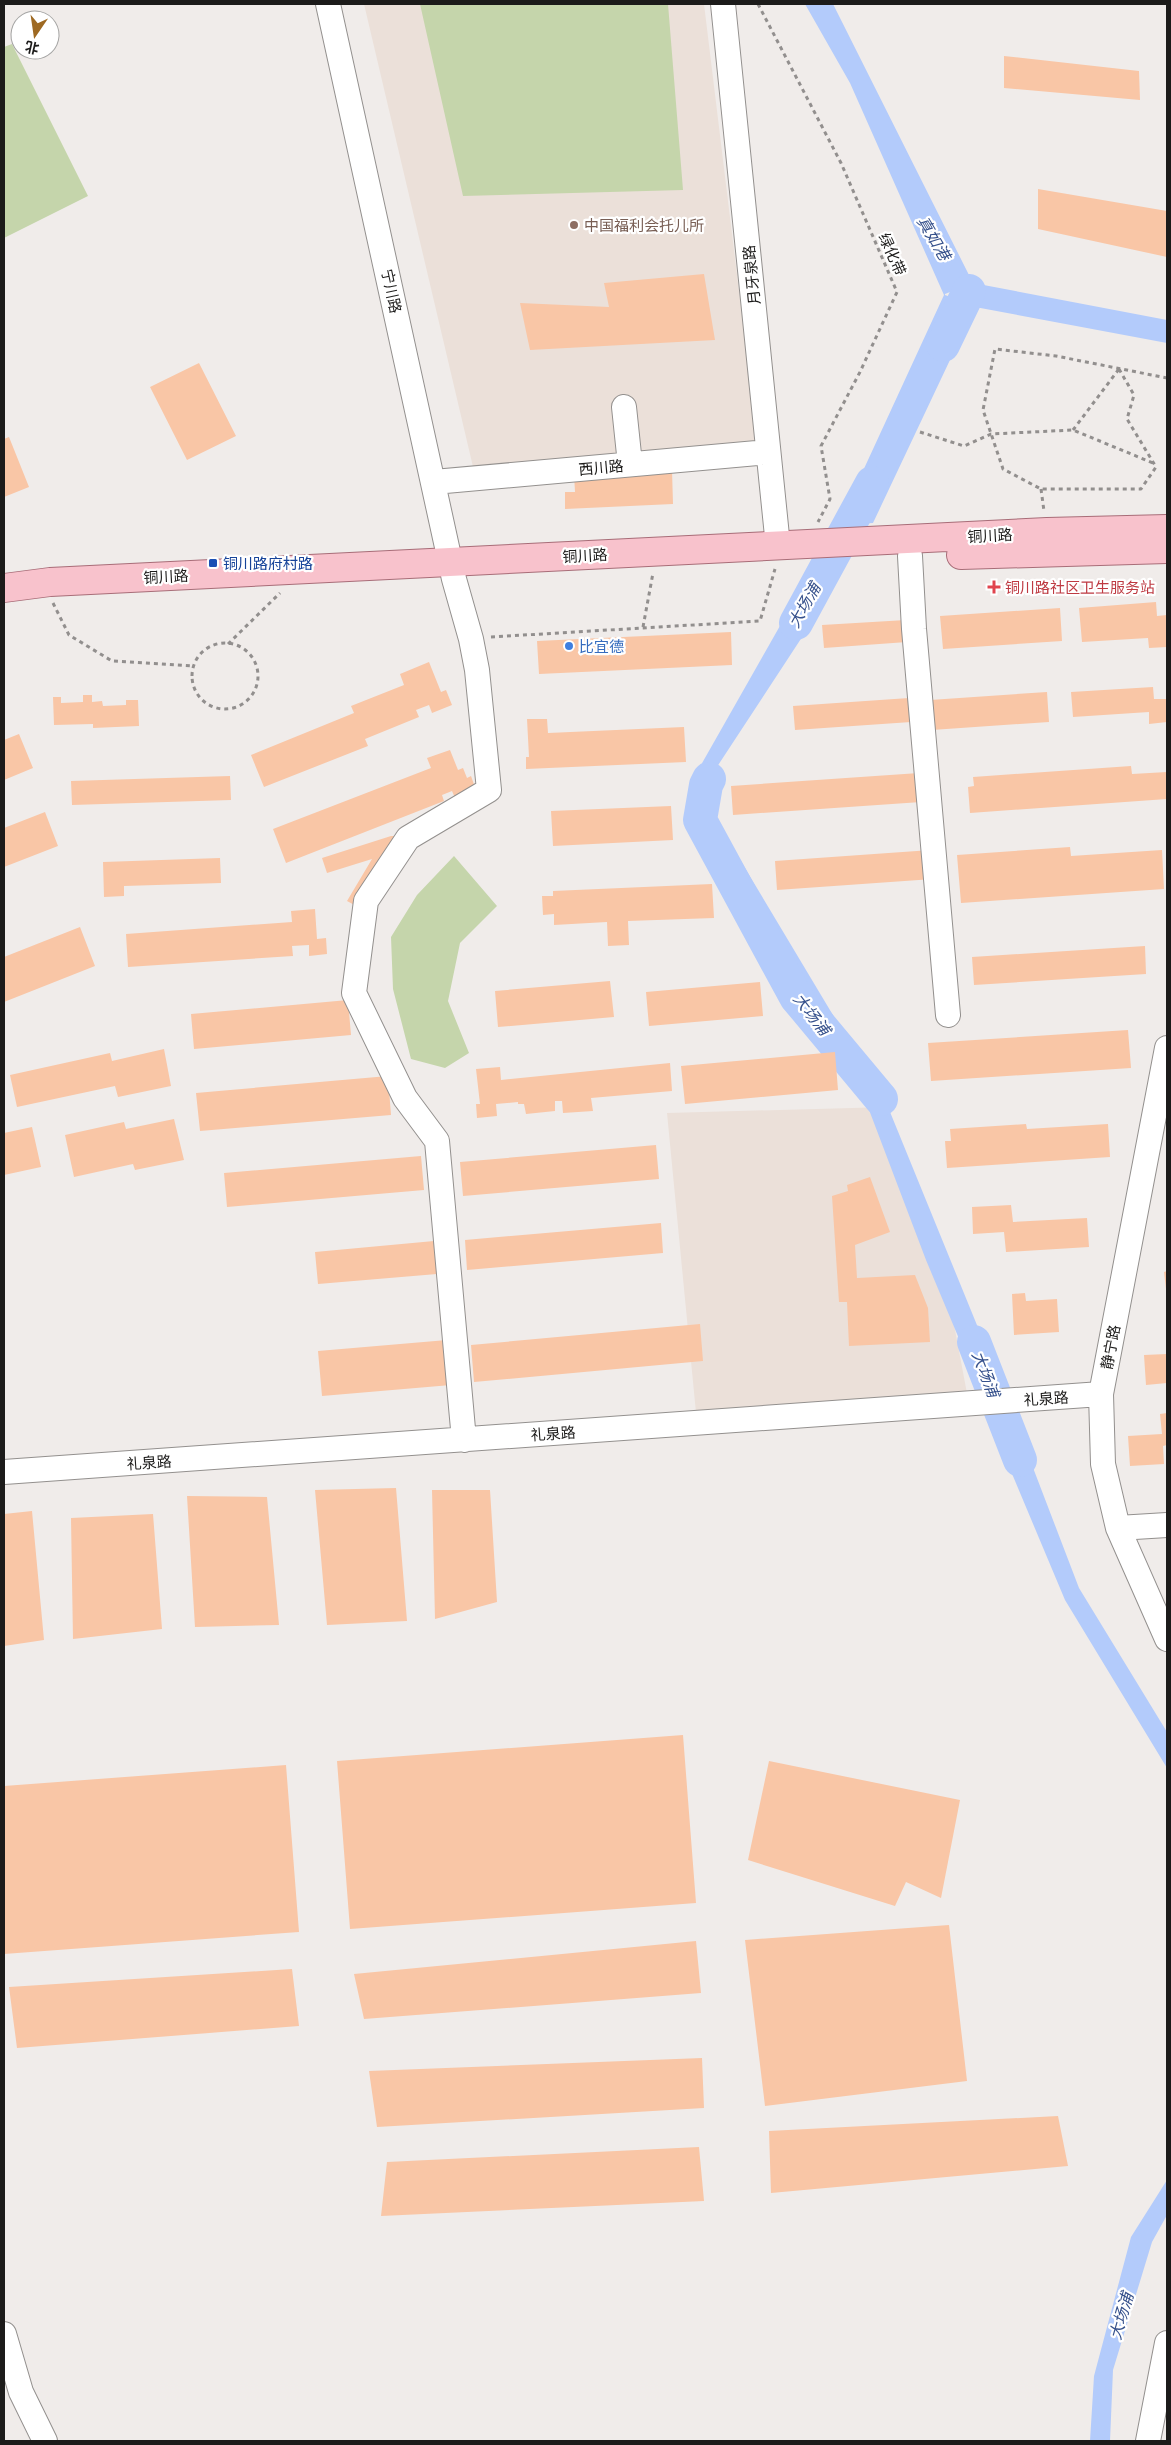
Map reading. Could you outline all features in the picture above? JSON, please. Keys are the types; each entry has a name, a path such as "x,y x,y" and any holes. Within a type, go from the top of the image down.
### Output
{"main road":[{"name":"铜川路","path":"4,603 286,587 453,570 653,569 809,550 854,550 1047,532 1167,529"},
{"name":"铜川路","path":"854,550 910,556 1167,549"},
{"name":"铜川路","path":"4,588 50,582 453,570 777,554"}],"street":[{"name":"宁川路","path":"328,4 453,570 477,670 488,790 408,838 366,901 354,993 405,1098 437,1141 464,1440"},
{"name":"月牙泉路","path":"723,4 777,554"},
{"path":"624,407 630,464"},
{"name":"西川路","path":"434,482 768,452"},
{"path":"910,556 914,629 948,1015"},
{"name":"静宁路","path":"1167,1048 1101,1394 1104,1464 1118,1528 1167,1638"},
{"name":"礼泉路","path":"4,1472 1101,1394"},
{"path":"1118,1528 1167,1525"},
{"path":"4,2334 21,2392 44,2441"},
{"path":"1148,2441 1167,2343"}],"path":[{"name":"绿化带","path":"758,4 841,163 897,292 860,372 821,446 830,499 809,550"},
{"path":"1119,369 1134,395 1127,419 1156,467 1141,489 1042,489 1003,469 984,410 995,349 1056,356 1167,378"},
{"path":"1073,430 1119,369"},
{"path":"920,432 964,446 991,434 1073,430 1154,464"},
{"path":"471,639 760,621 777,554"},
{"path":"643,627 653,569"},
{"path":"228,644 286,587"},
{"path":"50,599 70,635 112,661 193,666"},
{"path":"228,644 239,647 248,653 255,662 258,673 257,684 253,694 245,702 226,709 215,708 206,704 193,687 193,666 198,656 207,649 228,644"}],"shaded area":[{"name":"中国福利会托儿所","path":"364,4 704,4 758,447 474,471"},
{"path":"888,1107 942,1261 969,1404 697,1423 667,1113"}],"green space":[{"path":"420,4 668,4 683,190 463,196"},
{"path":"10,45 10,60 20,60 88,196 4,238 4,47"},
{"path":"454,856 497,906 460,943 448,1001 469,1053 445,1068 411,1059 393,989 391,937 417,895"}],"water":[{"name":"真如港","path":"805,4 833,4 973,283 1167,320 1167,343 975,307 873,523 834,525 862,473 944,295 850,83","holes":["973,283 975,306 945,295 945,294"]},
{"path":"831,581 810,625 711,776 715,818 888,1107 1001,1384 978,1384 926,1260 852,1065 796,997 700,820 697,772 785,617 818,583"},
{"path":"1014,1418 1079,1588 1167,1732 1167,1768 1065,1600 989,1419"},
{"path":"1167,2180 1167,2215 1152,2242 1113,2370 1110,2441 1090,2441 1094,2376 1131,2237"}],"building":[{"path":"1004,56 1139,71 1140,100 1004,88"},
{"path":"1038,189 1167,211 1167,257 1038,229"},
{"path":"704,274 715,340 530,350 520,303 609,307 604,283"},
{"path":"199,363 236,436 187,460 150,387"},
{"path":"9,437 29,487 4,497 4,439"},
{"path":"672,470 673,504 565,509 565,492 575,492 574,474"},
{"path":"1156,602 1157,616 1167,615 1167,647 1149,648 1148,638 1082,642 1079,608"},
{"path":"1060,608 1062,641 943,649 940,616"},
{"path":"906,620 907,642 824,648 822,625"},
{"path":"731,632 732,665 539,674 537,641"},
{"path":"429,662 441,692 446,690 452,705 432,713 429,705 416,710 419,717 365,739 368,746 264,787 251,755 354,713 351,706 404,685 400,674"},
{"path":"1153,687 1154,699 1167,699 1167,722 1149,724 1149,712 1073,717 1071,692"},
{"path":"1047,692 1049,722 932,730 930,700"},
{"path":"83,695 92,695 92,702 102,701 103,706 126,705 126,700 138,700 139,726 93,728 93,724 54,725 53,697 61,697 61,703 83,702"},
{"path":"909,698 911,722 795,730 793,706"},
{"path":"527,719 547,719 548,733 684,727 686,762 526,769 526,757 529,757"},
{"path":"19,734 33,768 4,780 4,740"},
{"path":"450,750 458,770 463,768 467,778 471,776 476,790 455,798 452,791 442,795 444,801 286,863 273,829 431,768 427,758"},
{"path":"1131,766 1132,774 1167,772 1167,799 970,813 968,787 974,786 973,777"},
{"path":"919,773 921,802 733,815 731,786"},
{"path":"230,776 231,800 72,805 71,781"},
{"path":"671,806 673,840 553,846 551,811"},
{"path":"45,812 58,846 4,867 4,828"},
{"path":"396,836 362,909 347,901 372,859 327,873 322,858"},
{"path":"1070,847 1071,856 1162,850 1164,889 961,903 957,855"},
{"path":"931,850 933,879 777,890 775,861"},
{"path":"220,858 221,883 124,886 124,896 104,897 103,862"},
{"path":"712,884 714,918 628,921 629,945 608,946 607,922 554,925 554,914 543,915 542,896 553,896 553,891"},
{"path":"315,909 317,939 326,938 327,954 309,956 309,945 292,946 293,956 128,967 126,934 292,922 291,911"},
{"path":"80,927 95,966 4,1002 4,957"},
{"path":"1145,946 1146,974 974,985 972,957"},
{"path":"610,981 614,1017 498,1027 495,991"},
{"path":"760,982 763,1016 649,1026 646,992"},
{"path":"348,1000 351,1035 194,1049 191,1014"},
{"path":"1128,1030 1131,1068 931,1081 928,1043"},
{"path":"164,1049 171,1086 118,1097 115,1086 17,1107 10,1075 110,1053 112,1061"},
{"path":"835,1052 838,1090 685,1104 681,1066"},
{"path":"670,1063 672,1091 591,1098 593,1111 563,1113 562,1101 555,1101 555,1111 526,1114 524,1104 518,1104 518,1102 496,1104 497,1116 477,1118 476,1104 480,1104 476,1069 500,1067 501,1080"},
{"path":"388,1076 391,1115 200,1131 196,1093"},
{"path":"174,1119 184,1160 135,1170 133,1164 74,1177 65,1135 124,1122 126,1129"},
{"path":"1026,1124 1027,1129 1108,1124 1110,1157 947,1168 945,1141 951,1141 950,1129"},
{"path":"32,1127 41,1167 4,1175 4,1133"},
{"path":"656,1145 659,1179 463,1196 460,1162"},
{"path":"421,1156 424,1190 227,1207 224,1173"},
{"path":"870,1177 890,1232 855,1245 857,1278 915,1275 928,1308 930,1342 849,1346 847,1302 839,1302 832,1196 848,1191 847,1185"},
{"path":"1011,1205 1013,1222 1087,1218 1089,1247 1006,1252 1004,1232 973,1234 972,1207"},
{"path":"661,1223 663,1253 467,1270 465,1240"},
{"path":"434,1241 437,1274 318,1284 315,1252"},
{"path":"1167,1271 1167,1289 1166,1289 1164,1272"},
{"path":"1025,1293 1026,1301 1057,1299 1059,1332 1014,1335 1012,1294"},
{"path":"700,1324 703,1361 474,1382 471,1345"},
{"path":"447,1340 451,1385 322,1396 318,1351"},
{"path":"1167,1354 1167,1383 1146,1385 1144,1355"},
{"path":"1167,1413 1167,1445 1163,1446 1164,1464 1130,1466 1128,1436 1162,1434 1160,1414"},
{"path":"396,1488 407,1621 327,1625 315,1490"},
{"path":"432,1490 490,1490 497,1602 435,1619"},
{"path":"187,1496 267,1497 279,1625 195,1627"},
{"path":"32,1511 44,1640 4,1646 4,1514"},
{"path":"153,1514 162,1629 73,1639 71,1518"},
{"path":"683,1735 696,1903 350,1929 337,1761"},
{"path":"769,1761 960,1800 941,1898 906,1882 895,1906 748,1860"},
{"path":"286,1765 299,1932 4,1954 4,1786"},
{"path":"949,1925 967,2081 765,2106 745,1940"},
{"path":"696,1941 701,1993 364,2019 354,1974"},
{"path":"292,1969 299,2026 17,2048 9,1987"},
{"path":"702,2058 704,2108 377,2127 369,2071"},
{"path":"1058,2116 1068,2166 771,2193 769,2131"},
{"path":"699,2147 704,2201 381,2216 387,2162"}],"waterway":[{"name":"大场浦","path":"943,345 969,291"},
{"name":"大场浦","path":"796,623 872,483"},
{"name":"大场浦","path":"709,779 706,785 700,820 796,997 881,1099"},
{"name":"大场浦","path":"974,1342 1020,1460"}],"place":[{"name":"中国福利会托儿所","path":"574,225"},
{"name":"铜川路府村路","path":"213,563"},
{"name":"铜川路社区卫生服务站","path":"994,587"},
{"name":"比宜德","path":"569,646"}]}
